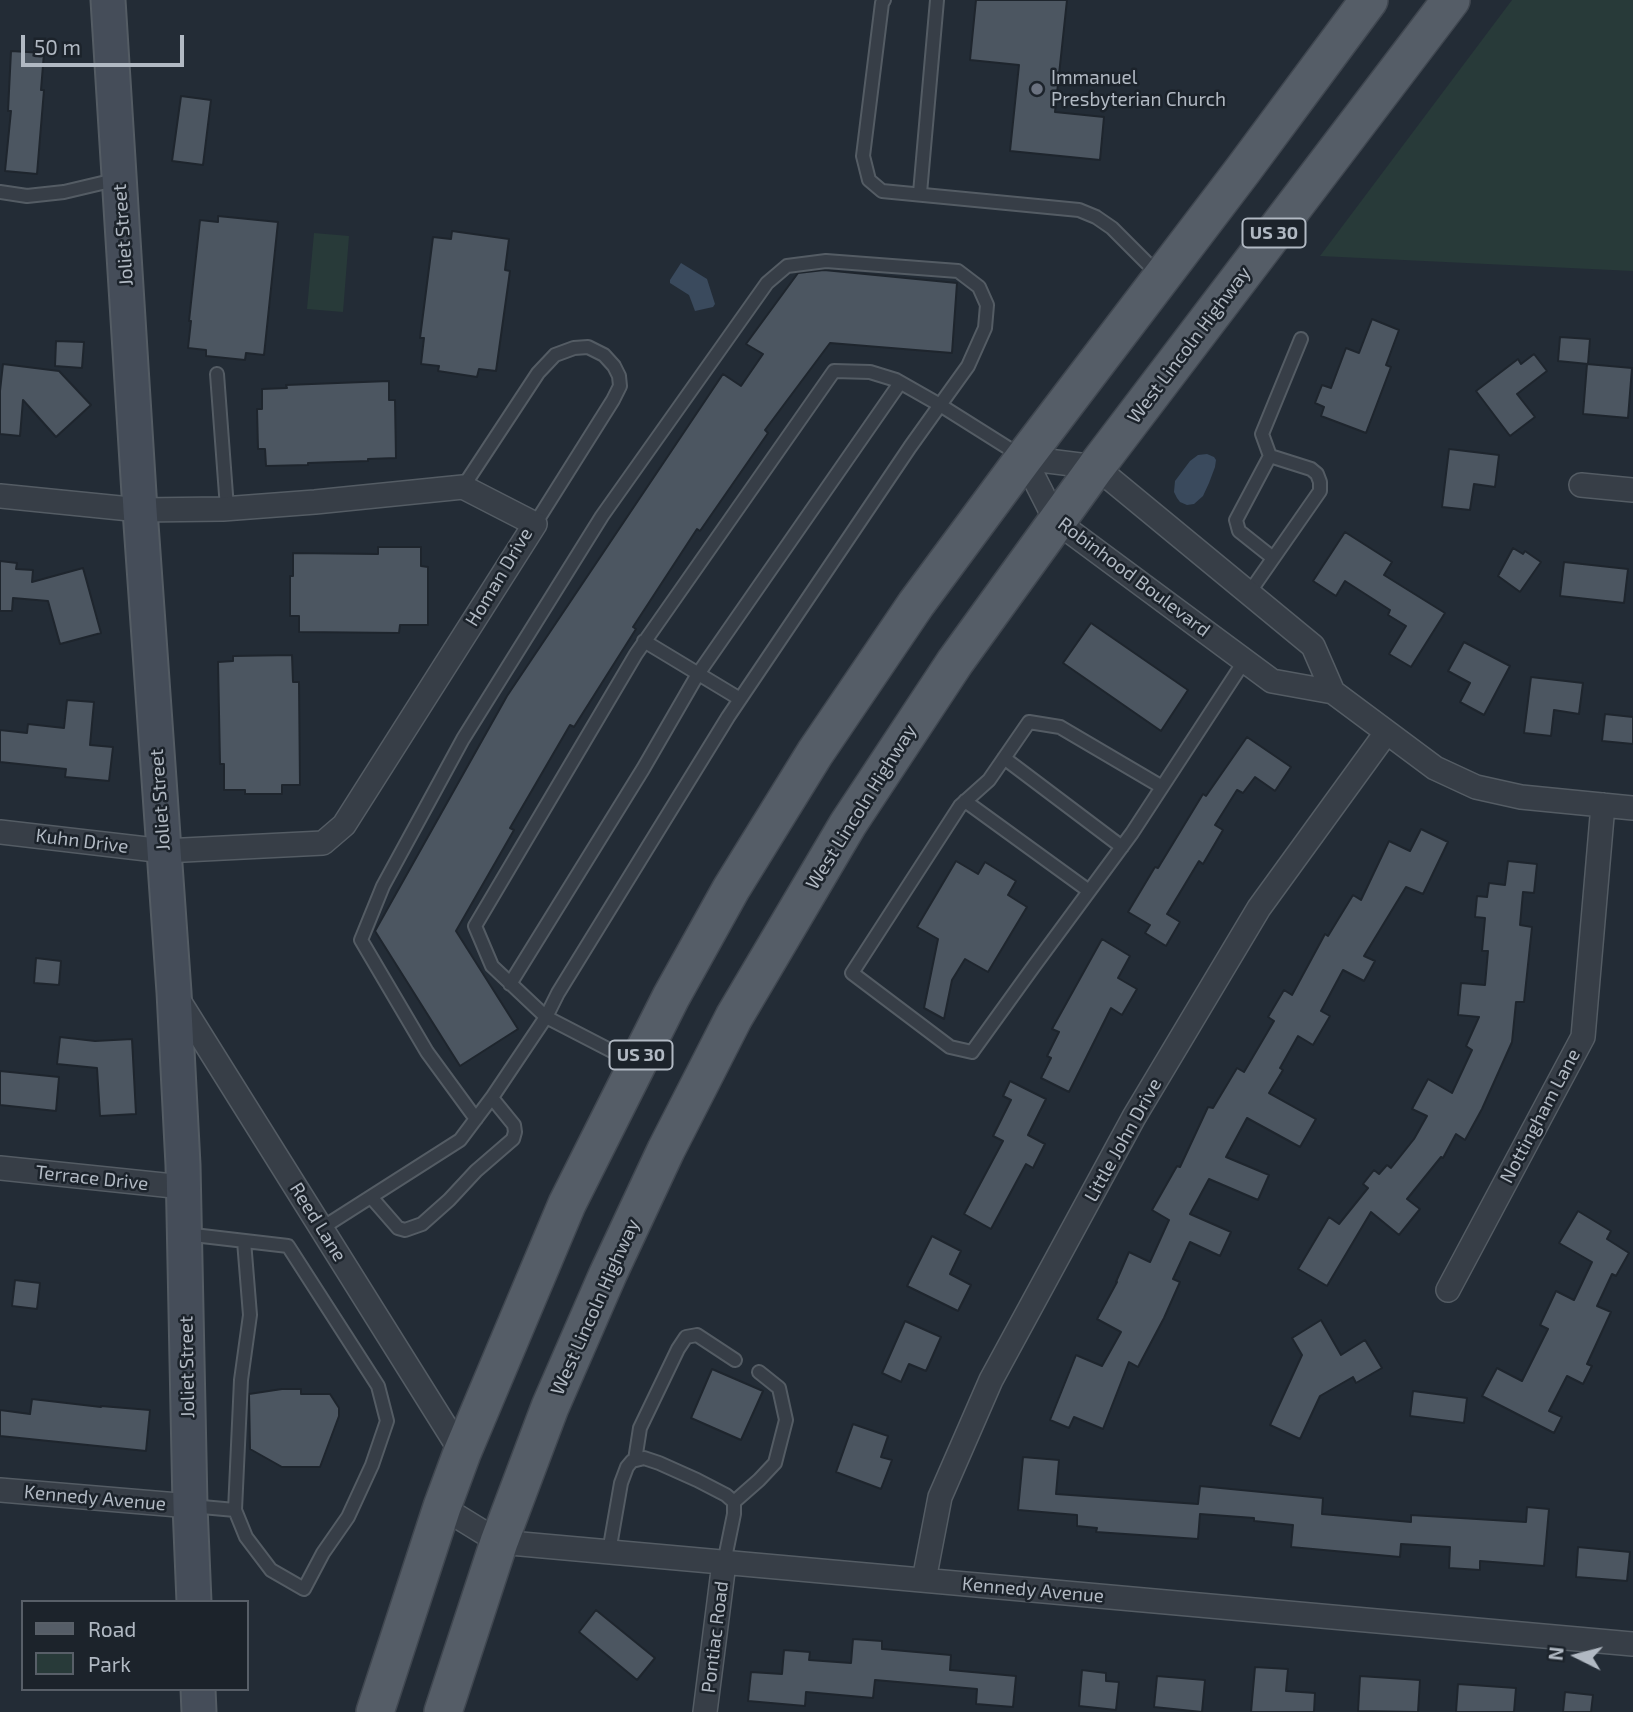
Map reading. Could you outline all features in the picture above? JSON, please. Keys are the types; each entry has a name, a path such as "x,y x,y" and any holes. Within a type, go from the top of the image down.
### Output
{"main road":[{"name":"US 30","path":"375,1712 462,1453 567,1203 636,1064 731,889 815,753 916,604 1369,0"},
{"name":"West Lincoln Highway","path":"443,1712 499,1542 550,1407 666,1150 734,1017 848,824 955,662 1096,467 1451,0"}],"street":[{"name":"Joliet Street","path":"108,0 174,992 185,1234 194,1600"},
{"path":"1024,458 1096,467"},
{"name":"Robinhood Boulevard","path":"1024,458 1056,521 1272,681 1334,692"},
{"name":"Robinhood Boulevard","path":"1096,467 1313,646 1334,692 1435,768 1476,788 1521,797 1633,808"},
{"path":"1581,485 1633,490"},
{"path":"0,496 140,510 315,502 463,487"},
{"name":"Homan Drive","path":"164,851 323,843 344,825 535,524 463,487"},
{"name":"Little John Drive","path":"924,1580 940,1497 992,1380 1134,1117 1259,908 1386,733"},
{"name":"Nottingham Lane","path":"1448,1290 1583,1037 1603,805"},
{"name":"Kuhn Drive","path":"0,832 164,851"},
{"name":"Reed Lane","path":"174,992 462,1453"},
{"name":"Terrace Drive","path":"0,1168 183,1187"},
{"name":"Kennedy Avenue","path":"0,1490 190,1506"},
{"name":"Kennedy Avenue","path":"442,1507 499,1542 1633,1644"},
{"name":"Pontiac Road","path":"705,1712 724,1563"},
{"path":"198,1691 199,1712"}],"lane":[{"path":"884,0 863,156 869,180 882,191 1079,210 1112,228 1160,276"},
{"path":"920,193 937,0"},
{"path":"0,192 27,196 64,192 119,179"},
{"path":"322,1228 460,1140 476,1119 492,1098 546,1017 565,981 740,699 902,458 968,366 985,328 987,305 979,287 958,271 826,261 787,266 767,283 602,516 463,739 383,886 361,940 428,1052 476,1119"},
{"path":"1273,558 1239,531 1236,520 1269,456 1262,434 1301,340"},
{"path":"463,487 538,373 555,355 574,348 588,347 604,355 614,366 620,386 614,400 535,524"},
{"path":"636,1064 546,1017 492,966 475,926 644,641 834,370 870,372 900,383 1024,458"},
{"path":"217,374 227,508"},
{"path":"510,984 643,769 698,674 900,383"},
{"path":"1249,593 1320,491 1317,474 1311,469 1269,456"},
{"path":"644,641 740,699"},
{"path":"1162,787 1060,727 1030,722 989,780 960,806 852,973 950,1047 972,1052 1122,847 1162,787 1245,660"},
{"path":"1004,758 1122,847"},
{"path":"965,801 1089,891"},
{"path":"371,1197 398,1228 405,1230 422,1224 449,1200 475,1171 513,1139 514,1125 492,1098"},
{"path":"185,1234 288,1246 377,1386 387,1421 372,1465 348,1517 323,1553 304,1588 271,1570 246,1538 235,1510 240,1393 250,1315 244,1241"},
{"path":"635,1460 640,1428 686,1337 697,1335 735,1360"},
{"path":"724,1563 734,1502 775,1463 786,1420 779,1388 759,1372"},
{"path":"609,1552 621,1483 627,1467 635,1460 644,1458 659,1462 726,1495 734,1502"},
{"path":"190,1506 235,1510"}],"green space":[{"path":"1512,0 1633,0 1633,271 1320,256"},
{"path":"314,233 349,236 343,312 307,309"}],"water":[{"path":"681,263 707,279 715,304 713,307 695,311 689,295 670,283"},
{"path":"1207,454 1216,460 1203,496 1194,504 1180,502 1174,492 1175,481 1190,461 1198,455"}],"building":[{"name":"Immanuel Presbyterian Church","path":"976,0 1067,0 1055,112 1104,117 1100,160 1010,151 1019,65 970,60"},
{"path":"11,51 44,53 41,90 44,90 37,174 5,171 11,111 8,111"},
{"path":"181,96 211,100 203,165 172,161"},
{"path":"218,216 278,222 264,355 246,353 245,360 206,356 206,350 188,348 200,220 218,222"},
{"path":"452,231 509,239 505,270 510,271 496,371 479,369 477,377 438,371 439,366 421,364 424,338 420,338 433,237 451,239"},
{"path":"824,270 957,283 952,353 830,343 765,430 768,433 700,531 697,529 633,627 636,629 574,727 570,725 510,828 514,830 456,931 518,1029 460,1066 375,931 507,696 723,374 741,386 763,354 746,344 798,273"},
{"path":"1372,319 1399,330 1386,365 1391,367 1366,433 1321,416 1324,407 1315,403 1322,385 1331,388 1346,348 1359,353"},
{"path":"1560,337 1590,339 1588,364 1558,361"},
{"path":"56,341 84,342 82,368 55,366"},
{"path":"1534,354 1547,371 1517,394 1535,417 1510,436 1476,391 1518,359 1521,364"},
{"path":"3,364 59,371 91,405 56,437 23,400 20,436 0,434"},
{"path":"1587,364 1632,368 1628,418 1583,414"},
{"path":"389,381 389,400 395,400 396,458 266,466 265,449 258,449 257,409 262,409 262,389 287,388 286,385"},
{"path":"1449,449 1499,455 1495,487 1474,484 1470,510 1442,507"},
{"path":"1345,532 1392,562 1384,575 1445,613 1411,667 1389,654 1406,626 1388,615 1390,610 1345,581 1336,596 1313,581"},
{"path":"378,547 421,547 421,566 428,567 428,625 400,625 399,633 299,632 299,616 290,616 293,553 378,554"},
{"path":"1513,548 1523,554 1525,551 1541,562 1520,592 1498,576"},
{"path":"0,561 17,563 16,569 33,570 32,582 83,568 101,633 60,644 48,601 13,598 12,611 0,611"},
{"path":"1564,562 1628,569 1624,603 1560,596"},
{"path":"1091,623 1188,690 1161,731 1063,663"},
{"path":"1464,642 1510,666 1484,715 1460,702 1470,683 1448,671"},
{"path":"292,655 293,682 299,682 300,785 282,785 282,794 245,794 245,790 224,790 224,764 220,764 218,662 233,661 233,656"},
{"path":"1531,677 1583,683 1579,714 1554,710 1551,736 1524,733"},
{"path":"67,700 94,702 90,745 113,747 109,781 65,777 66,769 0,762 0,730 27,733 28,724 64,728"},
{"path":"1605,714 1633,717 1633,744 1602,741"},
{"path":"1247,737 1291,767 1275,791 1255,777 1243,793 1237,790 1215,825 1223,830 1203,864 1199,861 1167,914 1180,922 1166,946 1145,933 1150,925 1128,912 1203,794 1206,796"},
{"path":"1421,829 1448,842 1423,894 1406,887 1364,956 1375,961 1364,981 1343,970 1321,1011 1330,1016 1313,1045 1298,1036 1269,1093 1316,1119 1300,1147 1247,1118 1226,1157 1269,1175 1258,1200 1209,1179 1190,1214 1231,1232 1220,1256 1190,1242 1173,1279 1180,1282 1164,1318 1138,1367 1129,1362 1103,1429 1074,1417 1069,1428 1050,1420 1076,1355 1102,1366 1121,1332 1097,1319 1117,1282 1129,1252 1150,1262 1169,1220 1152,1210 1177,1166 1180,1167 1208,1107 1213,1108 1237,1068 1244,1072 1274,1021 1268,1017 1284,990 1292,995 1325,934 1328,936 1353,895 1361,900 1389,841 1410,851"},
{"path":"956,861 978,874 985,862 1016,881 1008,895 1027,907 988,972 965,959 952,980 944,1019 924,1008 938,939 917,927"},
{"path":"1508,861 1537,864 1534,893 1523,892 1520,925 1532,927 1524,1002 1516,1002 1512,1042 1465,1140 1456,1134 1443,1158 1441,1157 1407,1199 1420,1209 1399,1235 1371,1212 1327,1286 1298,1269 1329,1217 1339,1224 1368,1188 1363,1184 1374,1170 1379,1174 1387,1165 1391,1168 1414,1139 1427,1116 1412,1109 1428,1079 1452,1093 1472,1050 1466,1046 1479,1017 1458,1015 1461,983 1485,985 1488,951 1482,951 1485,918 1475,917 1477,896 1487,897 1489,883 1505,885"},
{"path":"1102,939 1130,956 1118,978 1137,989 1122,1015 1111,1008 1069,1092 1041,1078 1051,1058 1047,1056 1059,1032 1052,1029"},
{"path":"36,958 61,961 59,985 34,983"},
{"path":"60,1037 95,1041 132,1039 136,1114 100,1116 97,1068 57,1064"},
{"path":"0,1071 59,1077 56,1111 0,1105"},
{"path":"1010,1081 1046,1099 1028,1135 1045,1144 1033,1168 1026,1164 991,1229 964,1214 1003,1141 993,1136 1011,1100 1003,1096"},
{"path":"1578,1211 1611,1231 1607,1239 1629,1253 1616,1276 1612,1274 1597,1306 1611,1312 1587,1364 1592,1366 1583,1384 1567,1376 1549,1411 1562,1417 1554,1433 1482,1396 1497,1368 1522,1381 1548,1329 1540,1325 1556,1291 1574,1300 1592,1262 1559,1243"},
{"path":"932,1236 961,1251 950,1274 971,1285 958,1311 907,1286"},
{"path":"15,1280 40,1283 37,1309 12,1306"},
{"path":"1321,1320 1341,1355 1365,1340 1382,1368 1356,1383 1353,1377 1320,1396 1300,1439 1270,1425 1302,1355 1292,1338"},
{"path":"905,1321 941,1337 926,1371 909,1364 901,1382 882,1373"},
{"path":"712,1369 763,1391 741,1440 691,1418"},
{"path":"301,1389 301,1394 330,1394 339,1408 339,1416 320,1467 282,1467 250,1449 249,1394"},
{"path":"1413,1391 1467,1398 1464,1423 1410,1416"},
{"path":"32,1399 150,1410 146,1451 0,1436 0,1410 30,1414"},
{"path":"853,1424 888,1436 881,1457 892,1460 881,1489 836,1472"},
{"path":"1023,1457 1059,1460 1056,1494 1198,1504 1200,1486 1323,1498 1322,1514 1411,1522 1411,1515 1526,1522 1527,1507 1549,1509 1544,1566 1480,1561 1480,1570 1449,1568 1450,1547 1401,1544 1400,1557 1291,1547 1293,1525 1254,1521 1254,1518 1200,1514 1198,1539 1096,1532 1097,1528 1077,1526 1077,1515 1018,1510"},
{"path":"1578,1547 1630,1552 1627,1581 1576,1577"},
{"path":"596,1610 655,1658 637,1680 579,1632"},
{"path":"853,1639 882,1641 882,1649 951,1655 950,1670 1016,1676 1013,1707 976,1704 977,1689 875,1680 873,1698 806,1692 805,1706 748,1701 751,1672 782,1674 784,1650 810,1652 809,1660 851,1663"},
{"path":"1255,1667 1288,1669 1286,1691 1315,1693 1314,1712 1251,1712"},
{"path":"1082,1670 1106,1673 1106,1681 1119,1682 1116,1710 1079,1706"},
{"path":"1157,1676 1205,1680 1202,1712 1154,1707"},
{"path":"1360,1676 1420,1680 1418,1712 1358,1711"},
{"path":"1458,1684 1516,1688 1514,1712 1456,1712"},
{"path":"1565,1692 1593,1695 1591,1712 1563,1712"}],"place":[{"name":"Immanuel Presbyterian Church","path":"1037,89"}]}
